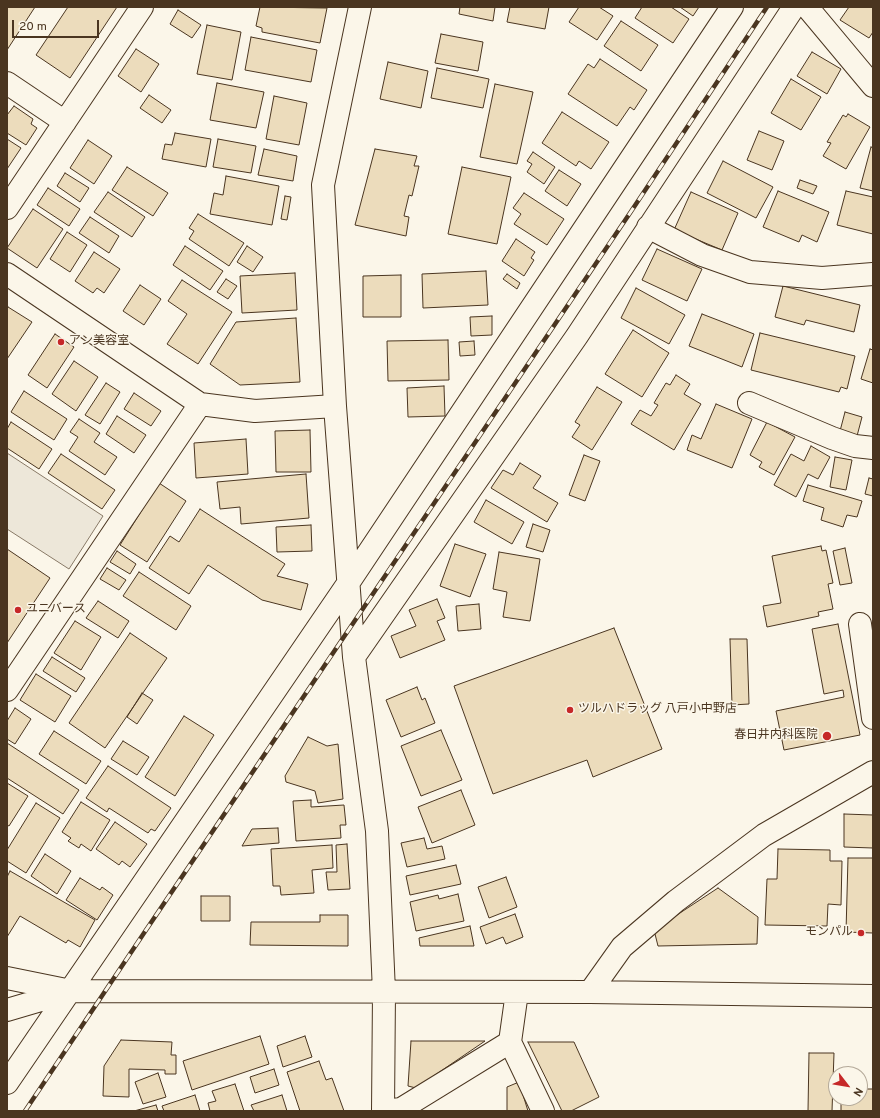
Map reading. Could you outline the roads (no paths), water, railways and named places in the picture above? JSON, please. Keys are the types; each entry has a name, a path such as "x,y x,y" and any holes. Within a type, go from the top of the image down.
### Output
{"street":[{"path":"7,208 142,7"},
{"path":"360,7 323,185 335,406 354,657 376,831 384,992 384,1111 401,1109 510,1042"},
{"path":"7,1083 349,582 732,7"},
{"path":"354,657 577,336 794,7"},
{"path":"807,7 873,86"},
{"path":"7,83 65,122"},
{"path":"648,228 702,255 750,272 822,278 873,274"},
{"path":"7,274 200,404 255,411 335,406"},
{"path":"749,403 832,438 855,446 873,448"},
{"path":"7,690 200,404"},
{"path":"860,624 873,718"},
{"path":"590,992 622,947 676,901 764,835 873,772"},
{"path":"7,978 71,991 590,992 873,996"},
{"path":"7,1010 71,991"},
{"path":"517,992 510,1042 543,1111"}],"railway":[{"path":"25,1111 630,213 767,7"}],"place":[{"name":"アン美容室","path":"61,342"},
{"name":"ユニバース","path":"18,610"},
{"name":"ツルハドラッグ 八戸小中野店","path":"570,710"},
{"name":"春日井内科医院","path":"827,736"},
{"name":"モンパル","path":"861,933"}]}
